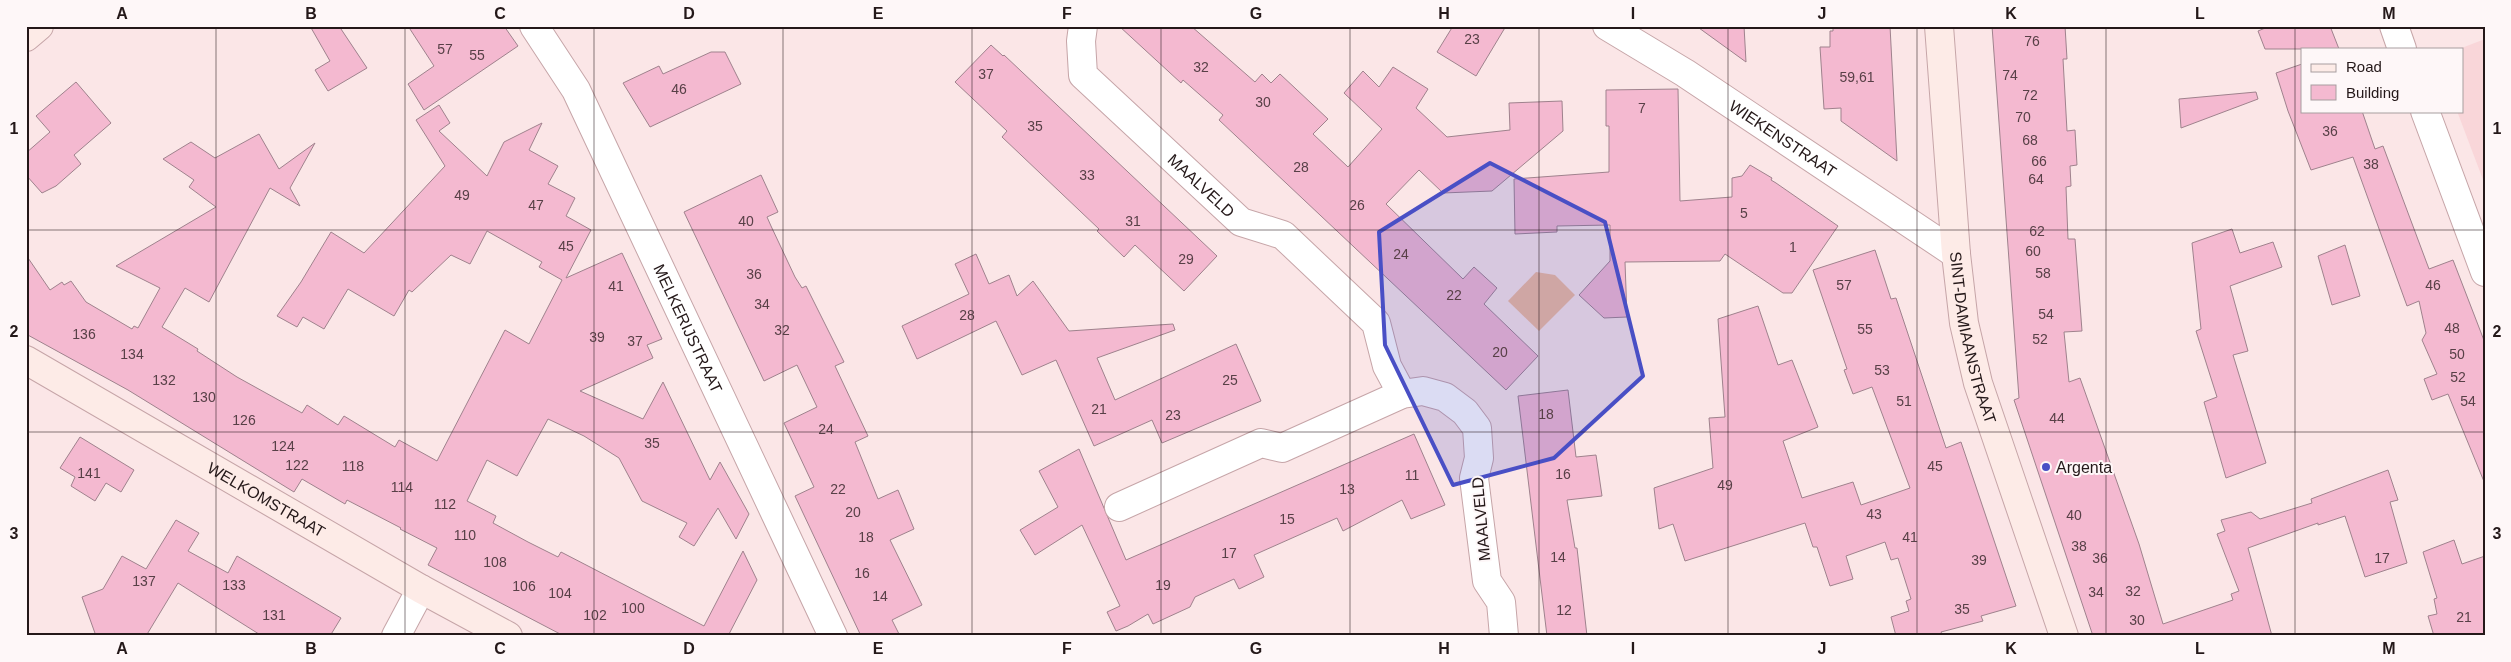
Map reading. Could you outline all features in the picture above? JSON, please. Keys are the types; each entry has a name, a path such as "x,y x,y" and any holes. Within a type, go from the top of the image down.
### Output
{"street":[{"path":"26,37 39,26"},
{"name":"MELKERIJSTRAAT","path":"534,26 576,90 833,636"},
{"name":"MAALVELD","path":"1083,26 1081,41 1083,75 1241,222 1283,235 1376,323 1387,366 1402,394"},
{"name":"WIEKENSTRAAT","path":"1607,26 1685,73 1956,254"},
{"name":"SINT-DAMIAANSTRAAT","path":"1939,26 1956,254 1964,323 1978,382 2064,636"},
{"path":"2394,26 2402,48"},
{"path":"2425,112 2485,272"},
{"name":"WELKOMSTRAAT","path":"26,360 420,589 508,636"},
{"name":"MAALVELD","path":"1119,507 1261,443 1282,448 1402,394 1422,391 1445,397 1464,412 1477,428 1480,458 1474,478 1487,581 1500,602 1504,636"},
{"path":"396,636 420,589"}],"highlighted area":[{"path":"1490,163 1605,222 1643,376 1554,458 1453,485 1385,345 1379,232"}],"shaded area":[{"path":"2485,39 2485,185 2457,112 2464,112 2464,48 2462,48"},
{"path":"1536,272 1555,275 1575,295 1539,331 1508,301"}],"building":[{"path":"310,26 339,26 367,68 328,91 315,70 330,61"},
{"path":"408,26 504,26 518,46 424,110 408,84 434,66"},
{"path":"1119,26 1191,26 1255,82 1262,74 1271,83 1280,74 1328,119 1313,134 1348,167 1382,129 1344,93 1363,71 1379,87 1393,67 1428,89 1416,108 1447,137 1510,130 1509,103 1562,101 1563,131 1492,191 1443,193 1419,170 1386,204 1463,279 1474,267 1497,288 1484,304 1538,356 1506,390 1219,120 1223,115 1183,80 1181,83"},
{"path":"1453,26 1506,26 1476,76 1437,52"},
{"path":"1738,26 1744,26 1746,62 1699,28"},
{"path":"1833,26 1890,26 1897,161 1841,121 1841,108 1824,109 1820,47 1830,47 1830,31 1833,31"},
{"path":"1992,26 2065,26 2067,59 2063,59 2067,131 2075,130 2077,165 2070,166 2071,186 2066,187 2068,239 2075,239 2082,331 2064,332 2069,382 2080,378 2139,544 2163,624 2233,600 2231,594 2239,591 2217,534 2225,531 2221,520 2251,512 2260,519 2312,503 2311,499 2388,470 2398,500 2390,502 2407,563 2365,577 2345,516 2318,525 2318,523 2248,548 2272,636 2093,636 2014,400 2019,398"},
{"path":"2270,26 2330,26 2339,48 2265,49 2258,31"},
{"path":"991,45 1004,55 1217,256 1184,291 1135,245 1124,257 1097,231 1099,229 1002,137 1007,131 955,82"},
{"path":"711,52 725,52 741,84 650,127 623,83 659,66 663,74"},
{"path":"2301,64 2301,112 2362,112 2375,149 2383,146 2429,269 2453,260 2485,343 2485,484 2448,394 2432,400 2424,379 2437,374 2422,340 2426,333 2419,301 2407,306 2353,157 2311,170 2288,111 2276,73"},
{"path":"76,82 111,123 74,155 81,164 56,186 42,193 26,175 26,153 50,132 36,116"},
{"path":"1678,89 1680,201 1732,197 1732,178 1742,176 1750,165 1772,178 1771,180 1838,226 1792,293 1783,293 1725,254 1720,261 1625,262 1627,317 1604,318 1579,295 1610,261 1610,225 1557,226 1557,232 1515,234 1514,179 1609,172 1609,126 1606,126 1606,90"},
{"path":"2256,92 2258,99 2181,128 2179,99"},
{"path":"439,105 450,123 439,131 487,176 504,142 542,123 529,150 558,166 548,184 575,198 566,216 591,230 566,278 622,253 662,339 647,345 653,358 580,391 643,419 663,382 710,480 720,462 749,514 736,539 718,508 694,546 679,537 687,523 642,501 619,458 584,436 548,419 517,476 487,460 467,501 496,516 493,523 528,542 558,557 561,552 704,626 743,551 757,580 728,636 564,636 428,565 437,548 347,500 345,504 302,479 294,492 128,390 26,334 26,255 50,290 62,282 64,285 71,281 86,302 132,329 134,326 138,328 160,288 116,266 216,207 189,187 194,180 163,159 191,142 215,158 259,134 279,169 315,143 290,188 300,206 270,188 209,302 185,288 162,327 198,349 197,351 237,377 302,413 307,405 338,425 344,416 395,447 399,440 437,461 505,330 529,344 562,280 539,267 542,262 487,231 470,264 451,255 412,292 409,290 394,316 348,289 324,329 303,317 297,327 277,316 301,282 331,232 364,253 445,166 416,120"},
{"path":"761,175 778,212 767,217 795,277 802,288 806,286 844,362 835,366 868,436 855,442 878,499 898,490 914,529 890,540 922,605 892,620 900,636 861,636 795,496 814,487 784,423 817,407 797,365 764,381 684,212"},
{"path":"2232,229 2240,253 2273,242 2282,267 2230,286 2248,351 2233,355 2266,463 2226,478 2204,402 2217,397 2196,331 2201,329 2192,243"},
{"path":"2345,245 2360,296 2332,305 2318,256"},
{"path":"1875,250 1891,299 1896,298 1946,448 1961,442 2016,606 1981,616 1983,621 1941,632 1943,636 1896,636 1891,617 1909,611 1906,601 1911,599 1898,558 1891,560 1885,542 1846,556 1853,579 1830,586 1817,547 1813,547 1805,523 1685,561 1673,524 1659,529 1654,488 1713,468 1709,418 1725,417 1718,319 1758,306 1778,365 1792,360 1818,427 1783,441 1802,498 1853,482 1861,505 1910,488 1872,387 1853,394 1844,370 1847,369 1813,270"},
{"path":"976,254 989,284 1009,275 1017,296 1033,281 1069,331 1173,324 1175,330 1097,358 1115,400 1236,344 1261,401 1162,443 1152,420 1094,446 1056,360 1022,375 996,321 917,359 902,326 969,294 955,264"},
{"path":"1568,390 1576,457 1596,455 1602,496 1567,500 1575,548 1577,548 1587,636 1547,636 1518,396"},
{"path":"1414,434 1445,505 1411,519 1402,500 1343,531 1337,518 1254,555 1264,577 1239,589 1234,579 1195,597 1190,607 1153,624 1148,614 1116,631 1107,612 1120,606 1082,525 1035,555 1020,530 1058,507 1039,471 1079,449 1126,560"},
{"path":"80,437 134,470 121,492 106,483 95,501 71,486 75,477 60,468"},
{"path":"176,520 199,533 188,551 228,573 237,556 341,618 330,636 262,636 178,583 146,636 96,636 82,597 103,589 122,556 146,569"},
{"path":"2454,540 2462,564 2485,556 2485,636 2434,636 2428,616 2437,614 2434,599 2437,598 2423,552"}],"place":[{"name":"Argenta","path":"2046,467"}]}
